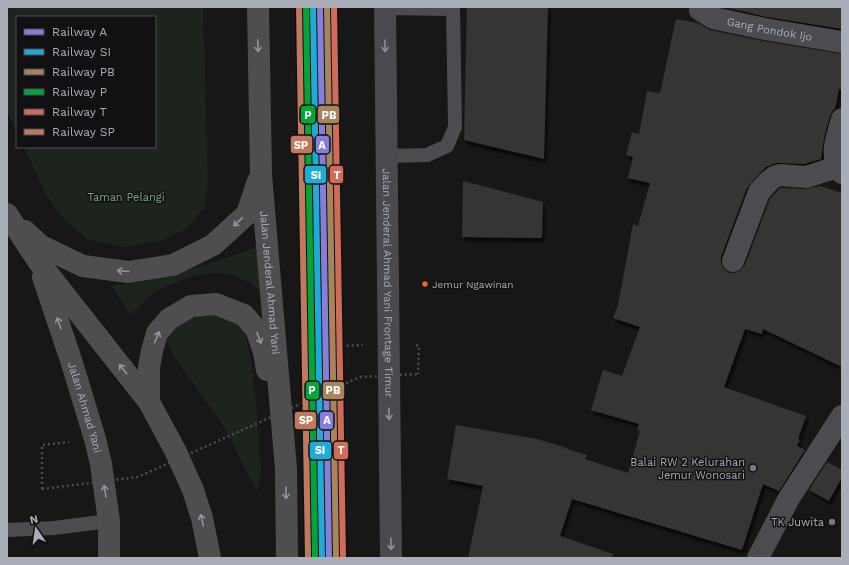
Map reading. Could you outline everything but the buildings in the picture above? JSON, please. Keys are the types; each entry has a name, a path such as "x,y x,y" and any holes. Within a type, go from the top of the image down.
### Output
{"highway":[{"name":"Jalan Jenderal Ahmad Yani","path":"258,7 261,175 286,469 286,558"},
{"path":"8,215 41,246 83,266 128,272 173,265 213,245 247,214 261,175"},
{"path":"8,215 38,261 149,402 176,452 193,490 202,518 210,558"},
{"name":"Jalan Ahmad Yani","path":"38,261 71,360 101,464 109,521 109,558"},
{"path":"149,402 149,366 152,351 157,333 169,319 191,306 216,304 244,315 256,330 264,352 286,469"}],"street":[{"name":"Jalan Jenderal Ahmad Yani Frontage Timur","path":"385,8 391,558"},
{"name":"Gang Pondok Ijo","path":"700,10 713,18 765,29 842,42"},
{"path":"733,261 759,192 769,181 780,175 806,176 840,170 834,158 834,151 842,119"},
{"path":"758,558 789,498 842,416"}],"lane":[{"path":"385,8 453,8 455,127 447,146 427,155 387,156"},
{"path":"7,530 54,528 109,521"}],"path":[{"path":"315,398 339,346"},
{"path":"42,445 42,489 138,477 360,377 418,374"}],"green space":[{"name":"Taman Pelangi","path":"7,7 203,7 208,179 205,206 188,228 160,241 126,247 89,240 65,221 46,195 24,148 156,148 156,16 16,16 16,130 7,111"},
{"path":"265,243 269,302 258,290 239,277 229,274 208,273 197,275 157,290 131,315 111,285 132,283 167,276 218,261"},
{"path":"235,313 246,337 253,371 261,473 257,492 221,422 174,357 167,342 167,328 178,314"}],"rail line":[{"name":"SP","path":"299,7 308,558"},
{"name":"P","path":"306,7 315,558"},
{"name":"SI","path":"313,7 322,558"},
{"name":"A","path":"320,7 329,558"},
{"name":"PB","path":"327,7 336,558"},
{"name":"T","path":"334,7 343,558"}],"place":[{"name":"Jemur Ngawinan","path":"425,284"},
{"name":"Balai RW 2 Kelurahan Jemur Wonosari","path":"753,468"},
{"name":"TK Juwita","path":"832,522"}]}
